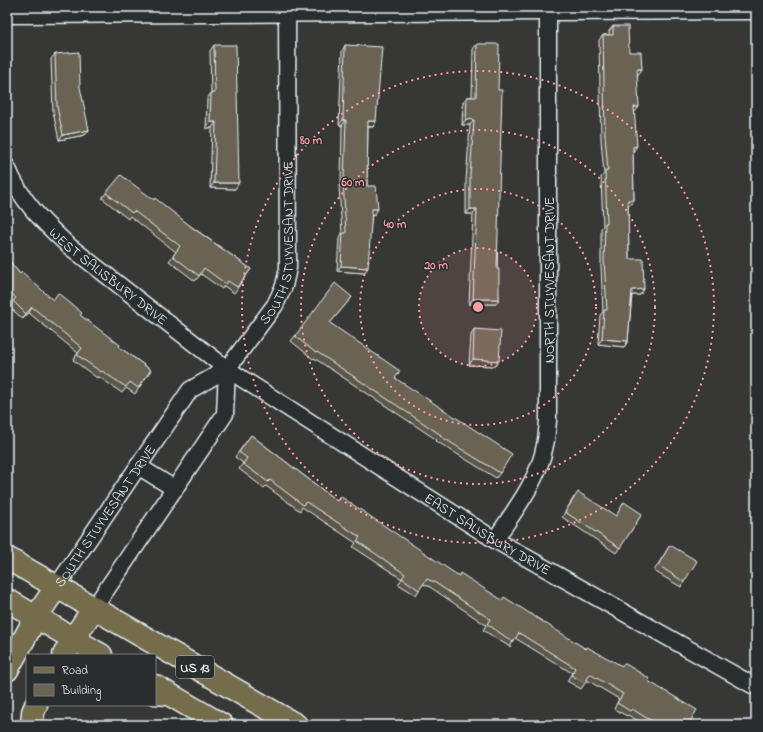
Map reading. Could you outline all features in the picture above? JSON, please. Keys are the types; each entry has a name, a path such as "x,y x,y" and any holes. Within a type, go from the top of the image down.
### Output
{"main road":[{"name":"US 13","path":"7,558 296,725"},
{"name":"SOUTH STUYVESANT DRIVE","path":"7,670 36,617 57,586"},
{"path":"7,600 36,617 68,647 97,654"},
{"path":"68,647 94,608"},
{"name":"US 13","path":"159,691 222,725"}],"street":[{"path":"7,16 287,10 756,11"},
{"name":"SOUTH STUYVESANT DRIVE","path":"57,586 190,390 227,369 275,305 284,286 288,268 287,10"},
{"name":"NORTH STUYVESANT DRIVE","path":"495,540 532,481 540,464 545,446 548,421 548,10"},
{"name":"WEST SALISBURY DRIVE","path":"7,167 26,202 45,224 69,246 227,369"},
{"path":"94,608 225,414 227,369"},
{"name":"EAST SALISBURY DRIVE","path":"227,369 495,540 756,687"},
{"path":"138,466 175,489"}],"building":[{"path":"613,26 628,26 629,52 641,52 642,69 637,69 639,107 634,107 637,146 633,147 634,200 628,200 629,259 643,259 644,289 632,290 628,341 602,339 604,310 607,310 604,260 605,223 607,223 605,171 608,171 605,135 603,35 613,35"},
{"path":"477,44 499,44 498,90 502,90 497,269 499,269 499,299 473,299 477,209 470,209 470,175 474,120 466,119 467,97 476,97"},
{"path":"214,45 236,45 239,183 214,183 216,122 210,122 211,93 215,93"},
{"path":"345,45 382,47 376,121 368,121 367,186 376,186 378,209 372,209 368,268 341,266 343,233 346,233 343,180 346,120 343,120"},
{"path":"79,52 80,87 89,130 63,135 57,107 55,54"},
{"path":"121,175 154,200 155,198 193,228 251,269 237,287 228,281 226,284 204,268 199,276 173,256 180,246 134,211 132,213 106,193"},
{"path":"7,258 20,274 22,272 53,300 58,293 82,313 80,315 120,345 119,347 151,370 138,388 130,382 126,387 77,355 82,348 32,307 26,314 13,301 16,298 7,289"},
{"path":"335,283 352,297 330,323 400,371 395,378 512,454 500,473 440,436 441,435 317,352 316,353 295,336"},
{"path":"474,329 501,331 499,361 473,359"},
{"path":"251,435 337,501 340,496 459,576 460,573 502,600 504,597 586,649 587,647 622,666 624,663 650,679 648,681 697,710 688,725 683,725 676,721 674,725 658,725 632,709 630,711 617,703 623,694 590,674 585,683 571,675 575,668 519,633 513,642 487,624 490,619 434,582 427,579 419,590 402,578 405,574 357,541 360,537 306,502 303,505 270,480 268,482 243,464 247,458 239,452"},
{"path":"578,492 616,516 624,502 642,514 620,548 565,512"},
{"path":"670,545 697,561 684,582 658,565"}]}
